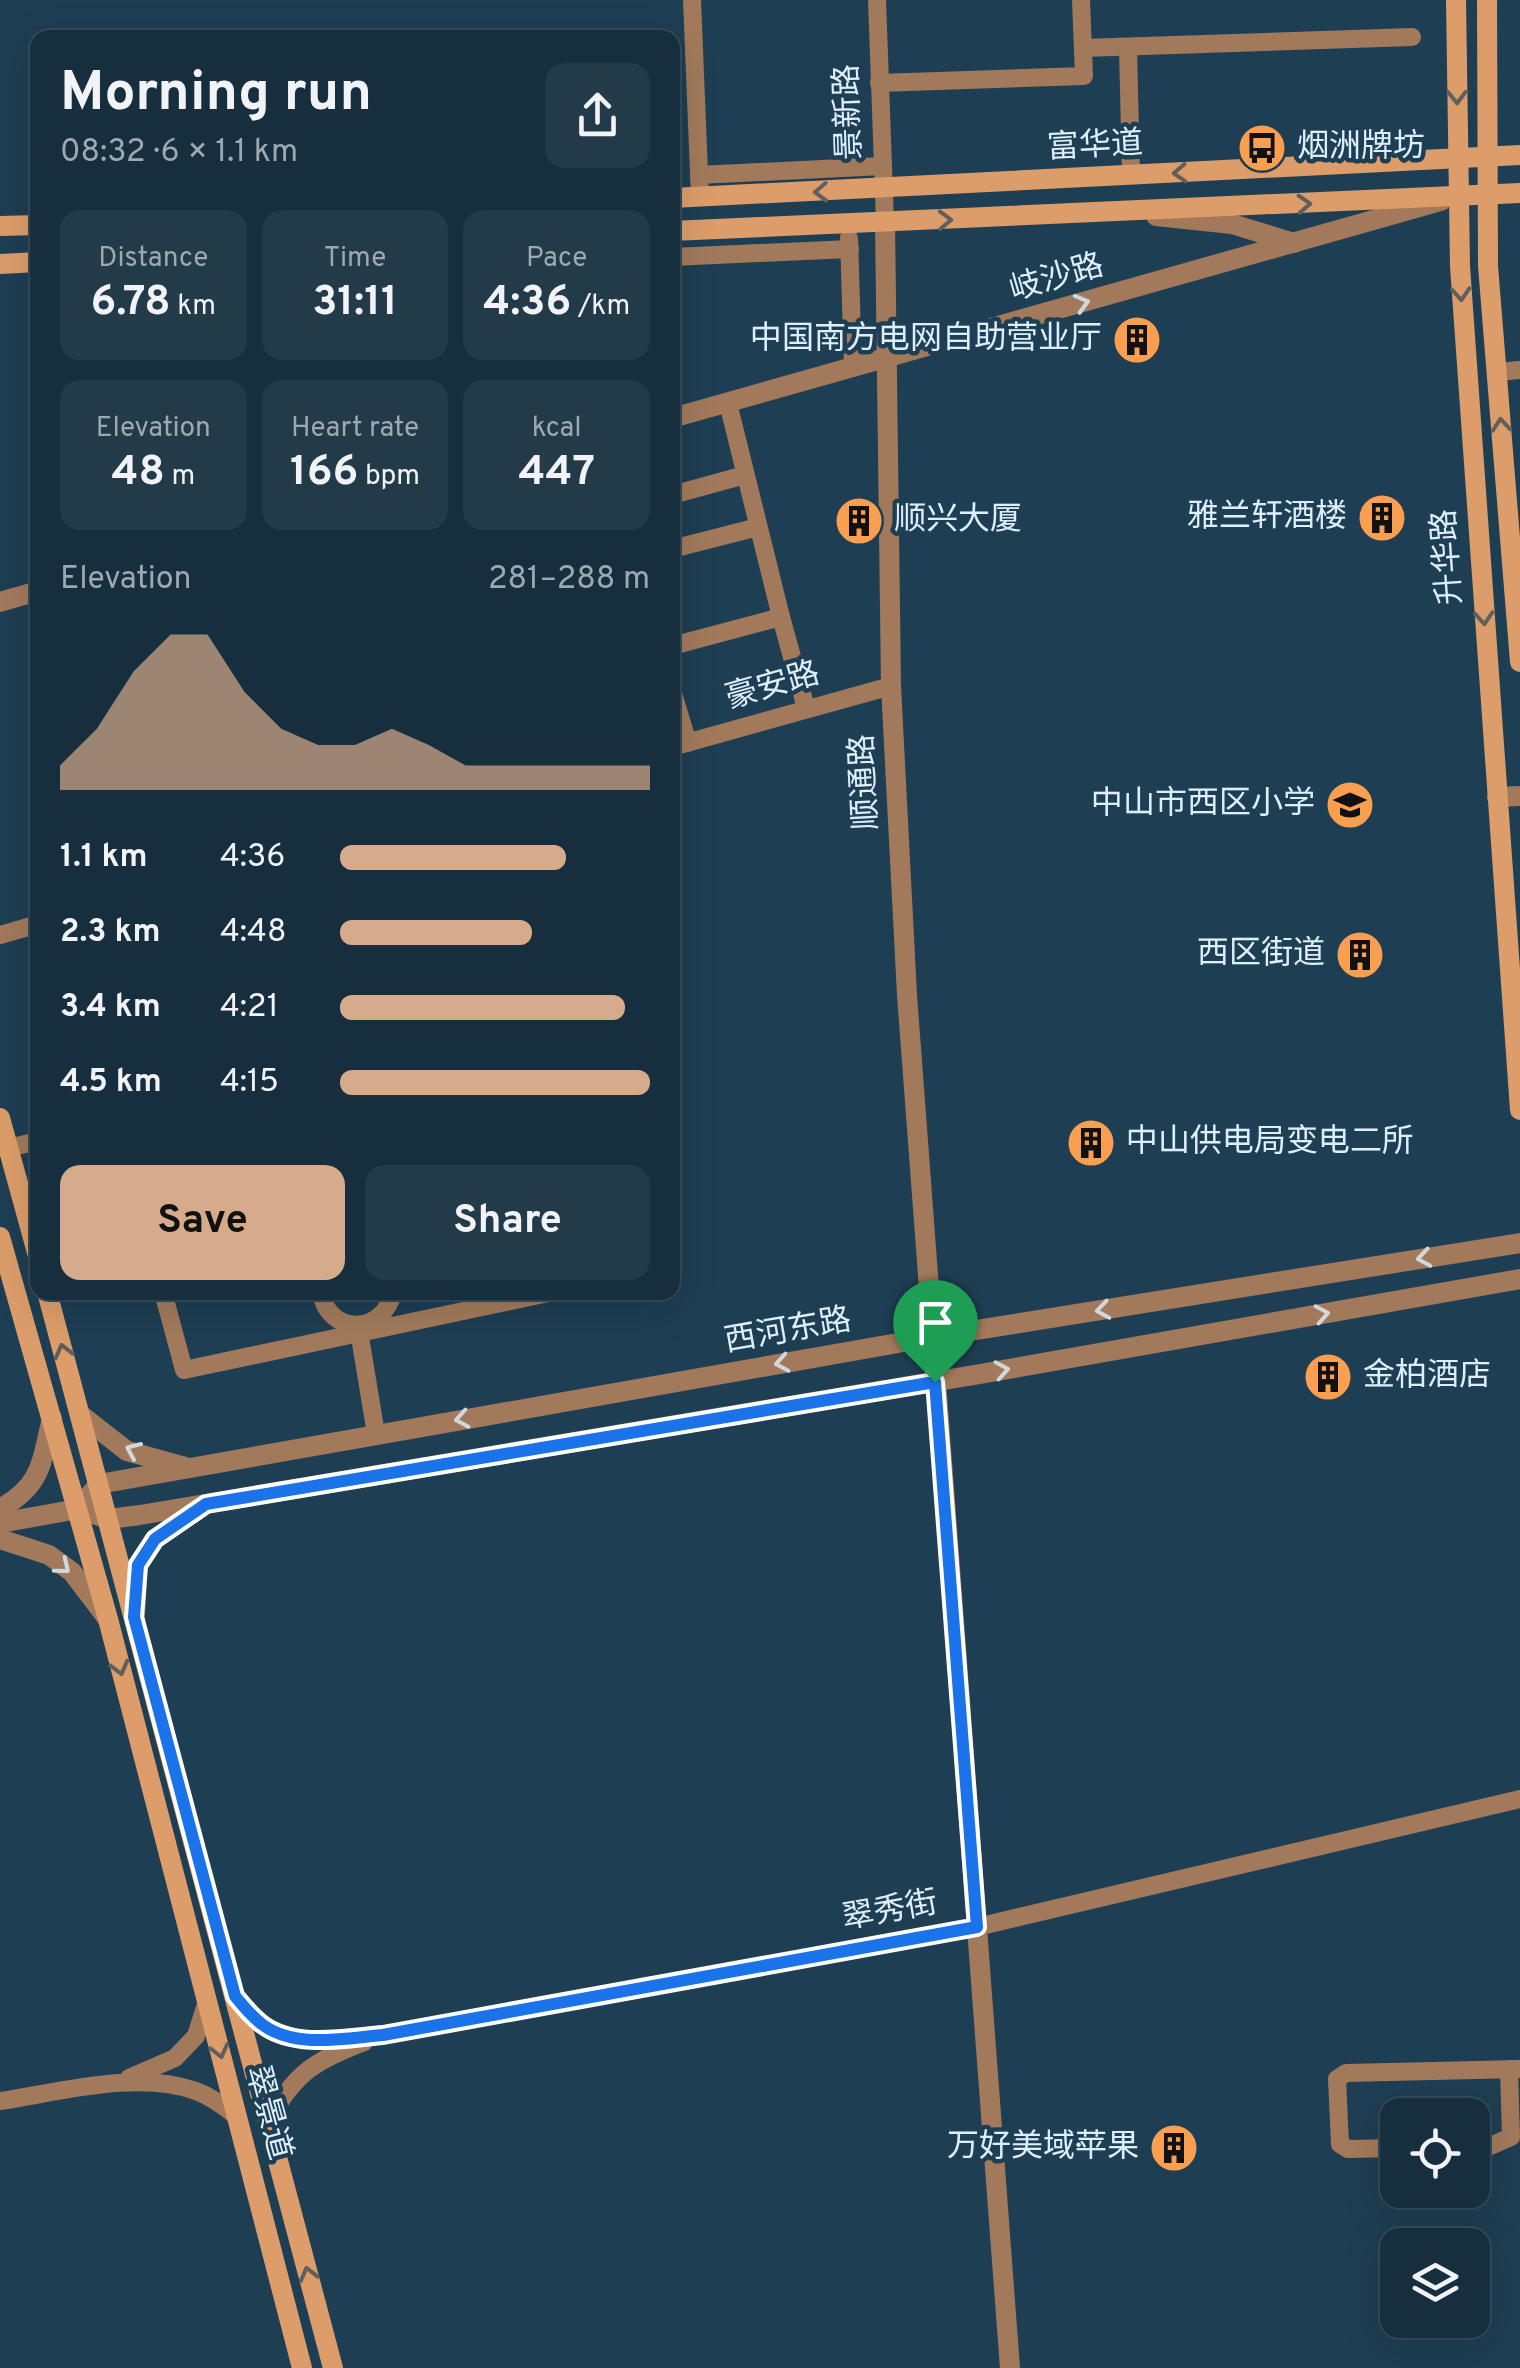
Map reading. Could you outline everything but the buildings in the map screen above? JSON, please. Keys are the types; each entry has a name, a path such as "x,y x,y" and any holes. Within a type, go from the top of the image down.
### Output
{"main road":[{"name":"升华路","path":"1456,0 1462,298 1520,1110"},
{"name":"升华路","path":"1487,0 1488,266 1520,658"},
{"name":"富华道","path":"680,198 1520,155"},
{"path":"1236,170 1237,207"},
{"name":"富华道","path":"680,231 1520,194"},
{"path":"0,226 30,225"},
{"path":"2,264 30,262"},
{"path":"0,1118 30,1227"},
{"name":"翠景道","path":"1,1244 108,1619 302,2368"},
{"name":"翠景道","path":"49,1300 333,2368"}],"street":[{"path":"692,0 700,197"},
{"name":"景新路","path":"877,0 884,222"},
{"path":"879,83 1084,76 1081,0"},
{"path":"1083,48 1412,38"},
{"path":"1128,47 1131,175"},
{"path":"699,175 882,166"},
{"name":"岐沙路","path":"680,416 1458,196"},
{"path":"1124,212 1232,224 1294,243"},
{"path":"849,222 854,368"},
{"name":"顺通路","path":"884,222 891,686 906,995 1010,2368"},
{"path":"680,257 850,249"},
{"path":"1496,372 1520,370"},
{"path":"728,403 806,708"},
{"path":"680,493 746,475"},
{"path":"680,547 758,527"},
{"path":"0,602 30,593"},
{"path":"680,644 780,617"},
{"path":"1486,660 1520,658"},
{"name":"豪安路","path":"680,745 891,686"},
{"path":"1497,797 1520,796"},
{"path":"0,935 30,926"},
{"path":"8,1148 30,1143"},
{"name":"西河东路","path":"99,1484 932,1337 1520,1243"},
{"path":"0,1523 78,1509 108,1518 206,1504 935,1382 1520,1278"},
{"path":"165,1300 184,1370 359,1329 511,1300"},
{"path":"324,1300 336,1319 359,1329 380,1317 390,1300"},
{"path":"359,1329 376,1434"},
{"path":"81,1415 128,1451 192,1468"},
{"path":"0,1509 21,1497 40,1472 52,1418"},
{"path":"78,1509 99,1484"},
{"path":"134,1617 138,1565 155,1539 206,1504"},
{"path":"0,1539 49,1555 72,1572 108,1619"},
{"name":"翠秀街","path":"383,2035 977,1927 1520,1798"},
{"path":"235,1996 266,2028 300,2039 383,2035"},
{"path":"114,2084 175,2058 196,2036 207,2001"},
{"path":"268,2120 295,2079 318,2062 383,2035"},
{"path":"1380,2148 1348,2149 1340,2144 1338,2080 1346,2073 1514,2069 1511,2137 1490,2146"},
{"path":"0,2101 114,2084 153,2083 193,2090 214,2099 236,2116"}],"place":[{"name":"烟洲牌坊","path":"1262,148"},
{"name":"中国南方电网自助营业厅","path":"1137,340"},
{"name":"雅兰轩酒楼","path":"1382,518"},
{"name":"顺兴大厦","path":"859,521"},
{"name":"中山市西区小学","path":"1350,805"},
{"name":"西区街道","path":"1360,955"},
{"name":"中山供电局变电二所","path":"1091,1143"},
{"name":"金柏酒店","path":"1328,1377"},
{"name":"万好美域·苹果","path":"1174,2148"}],"route":[{"path":"935,1382 977,1927 383,2035 300,2039 266,2028 248,2012 235,1996 134,1617 138,1565 155,1539 206,1504 935,1382"}]}
